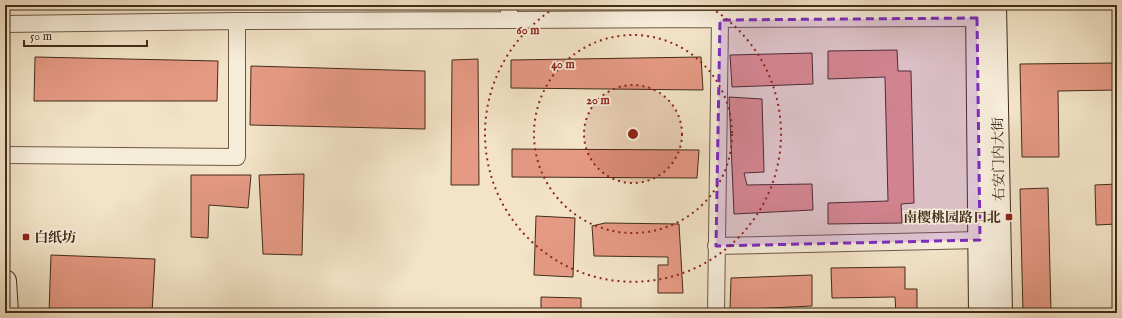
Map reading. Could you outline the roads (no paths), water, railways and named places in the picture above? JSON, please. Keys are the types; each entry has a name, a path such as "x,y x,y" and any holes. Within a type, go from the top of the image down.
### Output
{"main road":[{"name":"右安门内大街","path":"980,313 980,240 986,12"},
{"name":"右安门内大街","path":"986,12 1001,313"},
{"path":"5,281 6,313"}],"street":[{"path":"5,24 237,21 509,13 720,20 986,12"},
{"path":"716,313 720,20"},
{"path":"5,155 237,157 237,21"},
{"path":"716,246 980,240"}],"place":[{"name":"南樱桃园路口北","path":"1009,217"},
{"name":"白纸坊","path":"26,237"}]}
